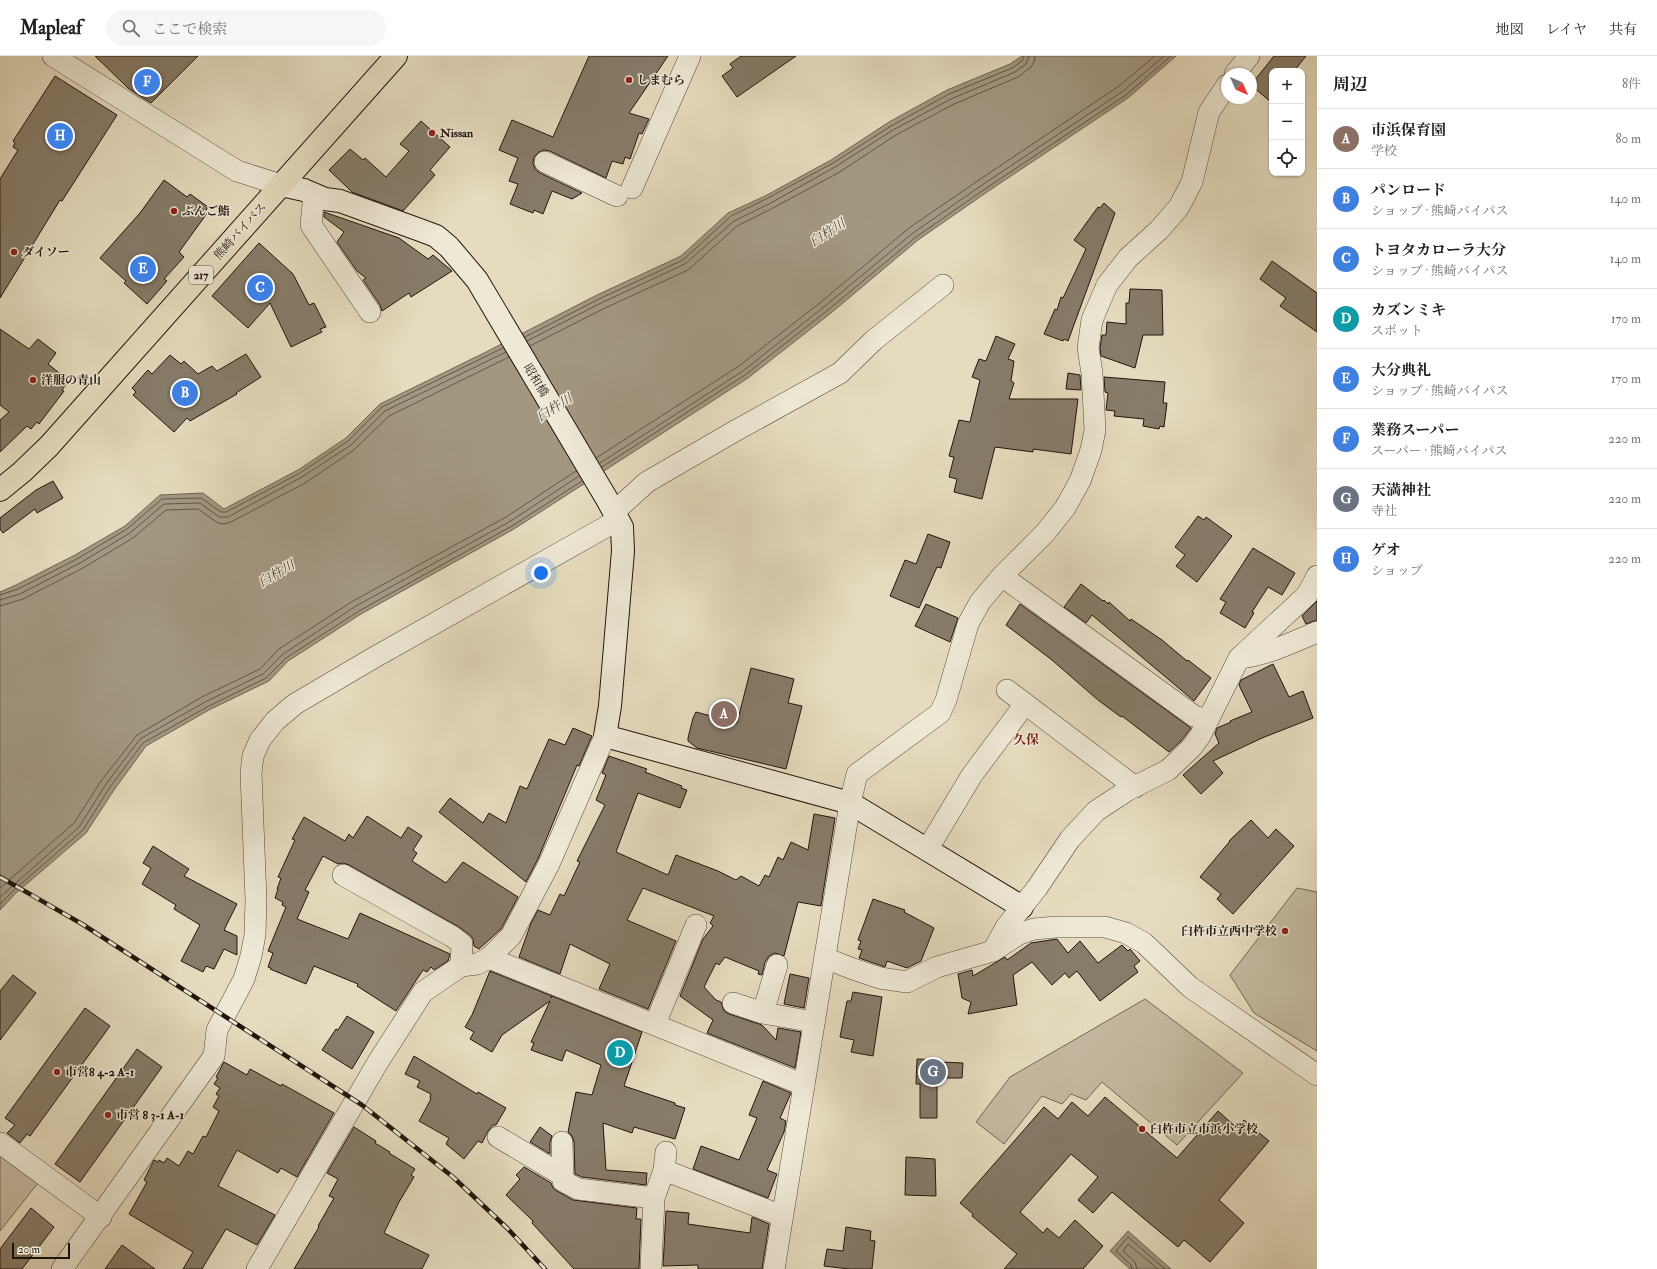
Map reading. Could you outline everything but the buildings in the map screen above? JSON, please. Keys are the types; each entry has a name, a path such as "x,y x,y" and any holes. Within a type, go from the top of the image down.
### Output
{"highway":[{"name":"熊崎バイパス","path":"0,490 22,472 49,446 396,56"}],"street":[{"path":"54,56 238,171 281,185"},
{"path":"545,162 624,192 690,56"},
{"path":"1240,68 1249,56"},
{"path":"774,1269 850,803 857,774 940,713 946,700 968,624 980,602 1002,576 1045,533 1065,508 1080,481 1091,450 1095,430 1092,373 1088,348 1092,320 1107,285 1128,258 1159,230 1179,207 1192,182 1209,112 1221,94"},
{"name":"昭和橋","path":"281,185 314,194 325,199 340,201 436,236 449,247 477,280 613,511 622,527 623,551 610,706 605,736"},
{"path":"314,194 311,225 370,312"},
{"path":"62,1269 214,1056 217,1030 244,979 251,956 255,935 256,900 251,773 253,756 260,740 275,721 296,704 613,511 647,482 735,431 840,374 874,340 943,285"},
{"path":"1002,576 1194,716 1208,720"},
{"path":"993,951 1006,927 1037,888 1070,839 1096,811 1135,787 1168,770 1192,747 1200,736 1239,658 1307,594 1317,576"},
{"path":"1239,658 1257,656 1296,642 1317,632"},
{"path":"1007,690 1135,787"},
{"path":"927,850 972,775 1025,704"},
{"path":"257,1269 378,1062 423,992 461,966 477,964 489,958 511,936 549,864 605,736 850,803 1022,906"},
{"path":"343,875 453,936 462,944 461,966"},
{"path":"655,1024 696,925"},
{"path":"825,958 880,978 907,982 937,967 993,951 1019,934 1034,929 1056,927 1099,927 1126,933 1144,943 1190,987 1317,1075"},
{"path":"489,958 804,1085"},
{"path":"763,1013 777,965"},
{"path":"733,1003 763,1013 814,1022"},
{"path":"498,1137 562,1175"},
{"path":"562,1142 563,1181 578,1189 654,1198"},
{"path":"0,1143 100,1217"},
{"path":"651,1269 654,1198 665,1161 782,1216"}],"shaded area":[{"name":"臼杵市立西中学校","path":"1297,888 1317,892 1317,1051 1254,1013 1230,975"},
{"path":"1145,999 1243,1073 1177,1145 1102,1082 1086,1100 1071,1094 1062,1104 1042,1096 1004,1144 976,1122 1010,1077"},
{"path":"0,1154 38,1183 0,1231"}],"water":[{"name":"臼杵川","path":"1022,56 1176,56 1128,98 918,240 831,313 748,378 514,529 361,614 288,661 269,681 209,710 146,746 114,790 86,833 16,893 0,910 0,592 75,555 125,526 160,495 203,493 224,509 298,470 346,438 380,404 597,295 681,256 728,213 765,196 831,160 889,122 947,90 1010,64"},
{"path":"1128,1231 1171,1269 1130,1269 1110,1251"}],"railway":[{"path":"0,877 82,924 362,1105 453,1177 508,1229 545,1269"}],"place":[{"name":"しまむら","path":"629,80"},
{"name":"業務スーパー","path":"147,82"},
{"name":"Nissan","path":"432,133"},
{"name":"ゲオ","path":"60,136"},
{"name":"ぶんご鮨","path":"174,211"},
{"name":"ダイソー","path":"14,252"},
{"name":"大分典礼","path":"143,269"},
{"name":"トヨタカローラ大分","path":"260,288"},
{"name":"洋服の青山","path":"33,380"},
{"name":"パンロード","path":"185,393"},
{"name":"市浜保育園","path":"724,714"},
{"name":"臼杵市立西中学校","path":"1285,931"},
{"name":"カズンミキ","path":"620,1053"},
{"name":"市営8 4-2 A-1","path":"57,1072"},
{"name":"天満神社","path":"933,1072"},
{"name":"市営 8 3-1 A-1","path":"108,1115"},
{"name":"臼杵市立市浜小学校","path":"1142,1129"}],"district":[{"name":"久保","path":"1026,739"}]}
